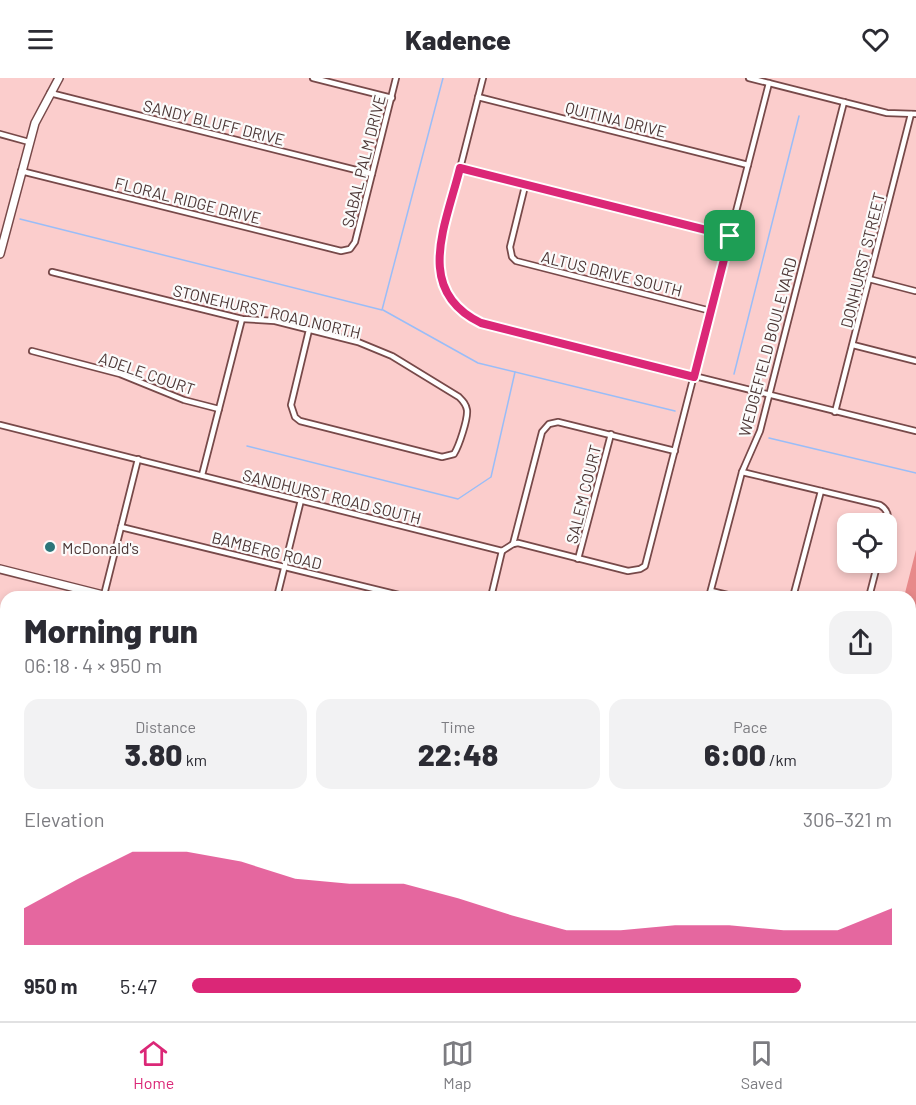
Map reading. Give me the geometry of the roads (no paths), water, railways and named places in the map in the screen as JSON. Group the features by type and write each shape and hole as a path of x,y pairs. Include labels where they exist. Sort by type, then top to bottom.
{"street":[{"path":"0,254 35,123 59,78"},
{"path":"313,78 392,98"},
{"name":"SABAL PALM DRIVE","path":"350,249 356,242 396,78"},
{"path":"483,78 438,255 441,282 454,304 466,315 481,323 916,431"},
{"path":"749,78 887,113 913,114"},
{"path":"513,544 628,572 640,569 648,560 769,83"},
{"name":"SANDY BLUFF DRIVE","path":"50,93 372,174"},
{"name":"QUITINA DRIVE","path":"478,97 748,165"},
{"name":"WEDGEFIELD BOULEVARD","path":"711,591 742,472 760,431 844,102"},
{"name":"DONHURST STREET","path":"835,412 913,114"},
{"path":"0,134 29,142"},
{"path":"460,168 730,236"},
{"name":"FLORAL RIDGE DRIVE","path":"21,171 341,251 350,249"},
{"name":"ALTUS DRIVE SOUTH","path":"525,186 510,247 511,253 520,263 711,310"},
{"name":"STONEHURST ROAD NORTH","path":"52,272 242,319 275,321 358,342 392,356 465,403 467,414 458,448 450,456 442,457 300,421 292,412 291,405 309,330"},
{"path":"869,279 915,291"},
{"path":"202,476 242,319"},
{"path":"853,345 916,361"},
{"name":"ADELE COURT","path":"32,351 120,374 184,400 219,409"},
{"path":"492,591 502,551 513,544 542,432 549,424 558,422 675,451"},
{"name":"SANDHURST ROAD SOUTH","path":"0,425 502,551"},
{"name":"SALEM COURT","path":"578,559 610,434"},
{"path":"108,591 138,459"},
{"path":"742,472 879,505 887,513"},
{"path":"795,591 820,491"},
{"path":"278,591 301,500"},
{"name":"BAMBERG ROAD","path":"121,526 382,591"},
{"path":"0,569 87,591"},
{"path":"871,591 875,573"}],"waterway":[{"path":"20,219 382,310 443,78"},
{"path":"734,374 799,116"},
{"path":"383,310 478,363 675,411"},
{"path":"247,446 458,499 491,477 515,372"},
{"path":"769,438 916,473"}],"place":[{"name":"McDonald's","path":"50,547"}]}
